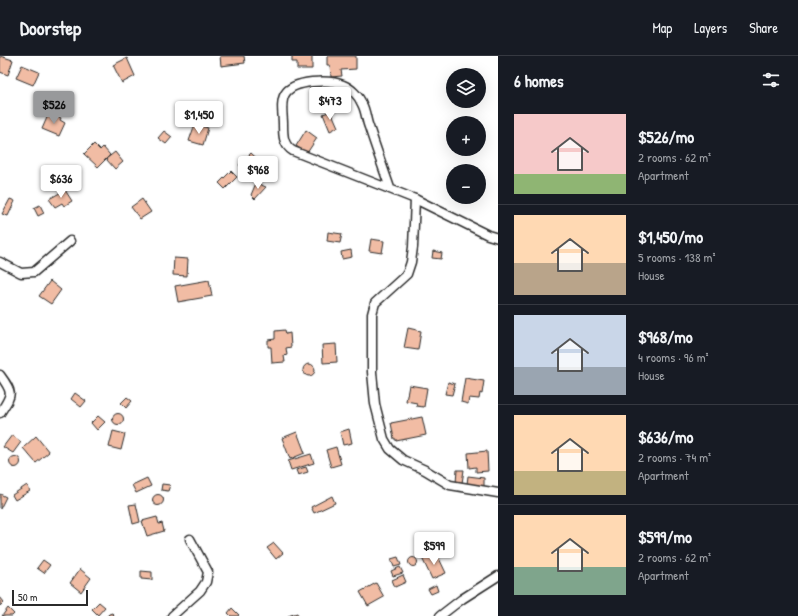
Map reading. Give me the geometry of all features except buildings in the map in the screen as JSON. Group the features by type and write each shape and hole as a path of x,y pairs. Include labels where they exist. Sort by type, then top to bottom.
{"street":[{"path":"390,188 362,104 353,91 342,84 325,82 304,83 293,86 285,94 283,102 283,133 285,143 288,148 390,188 488,235 498,238"},
{"path":"415,199 413,247 407,274 375,303 372,314 372,372 375,404 384,439 390,449 403,460 450,485 498,493"},
{"path":"0,262 21,272 34,272 70,241"},
{"path":"0,375 9,387 10,396 0,413"},
{"path":"172,616 200,591 206,582 208,572 190,539"},
{"path":"440,616 462,599 498,576"}]}
